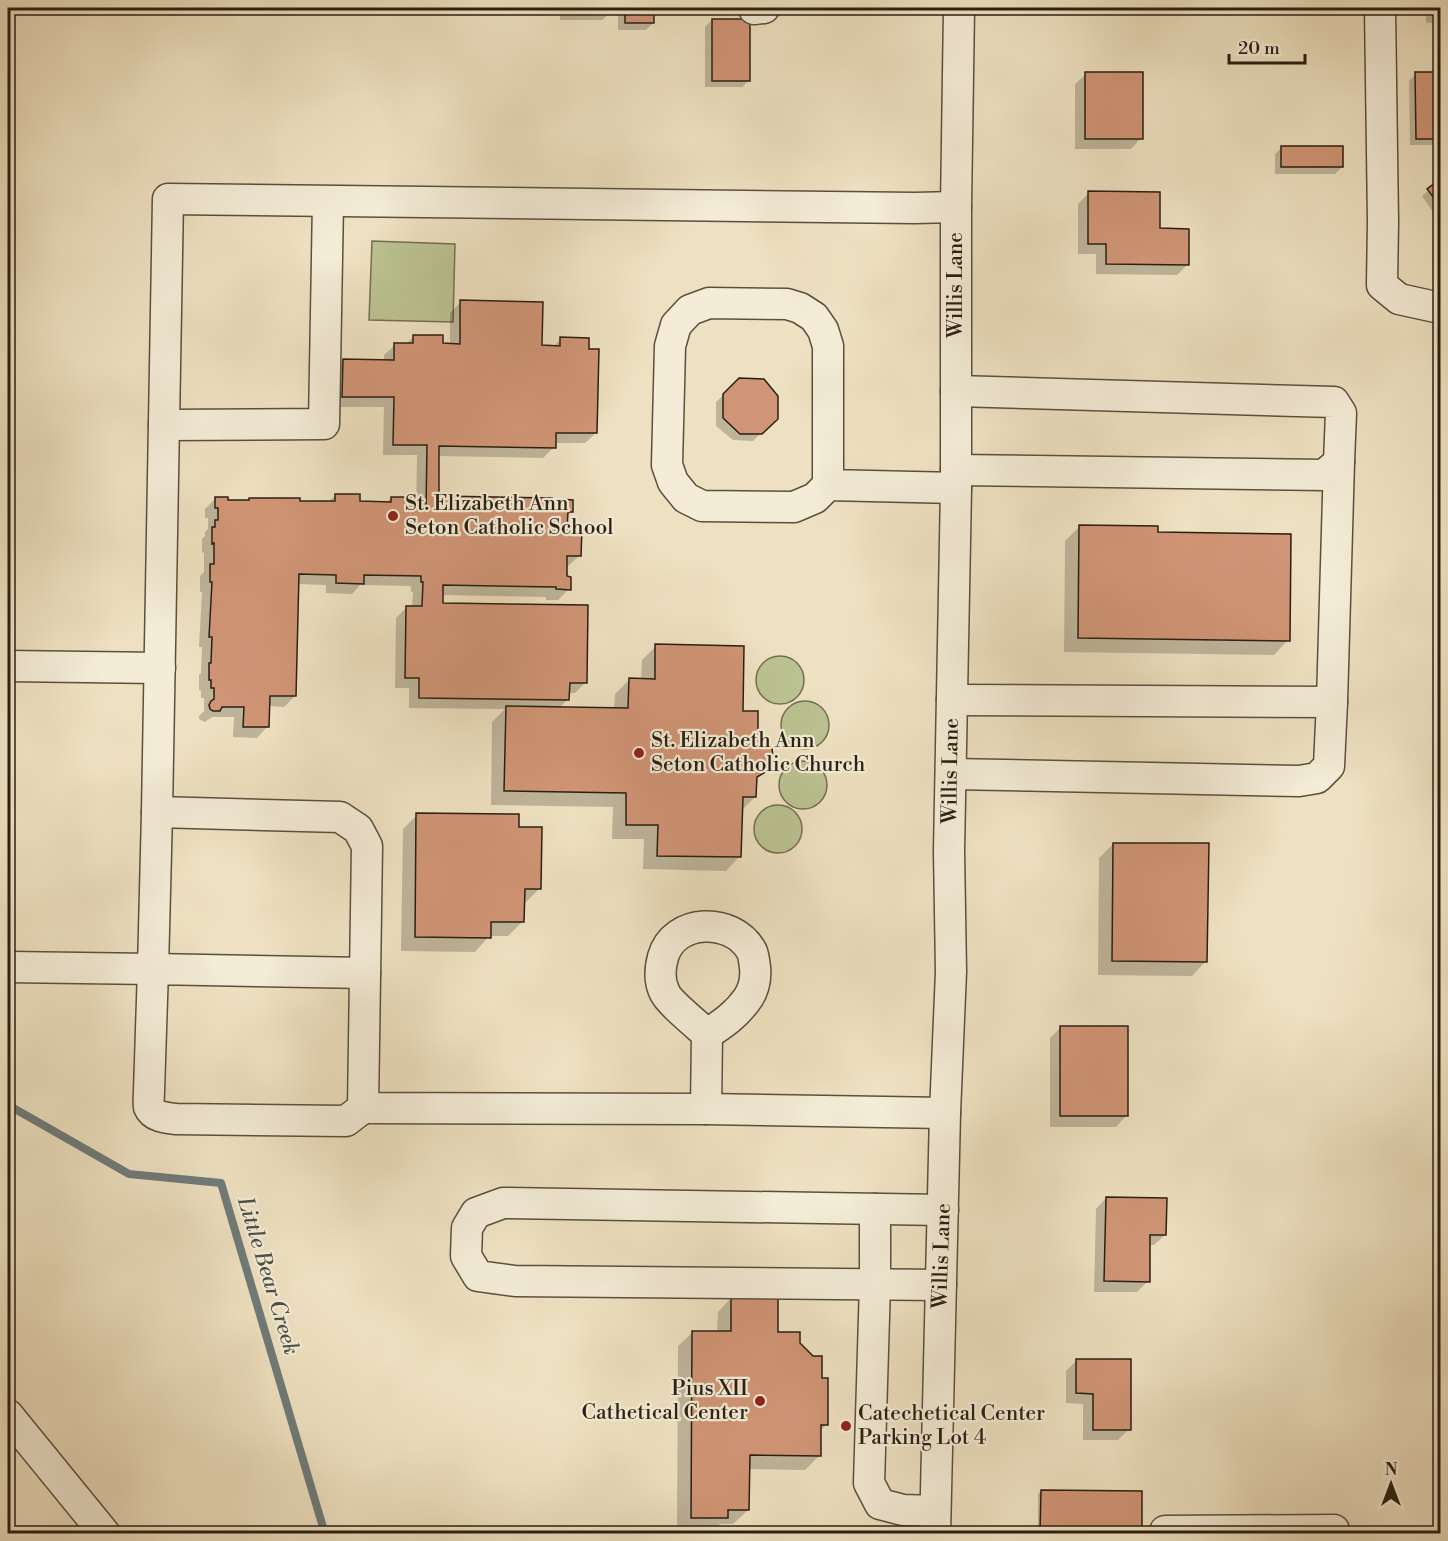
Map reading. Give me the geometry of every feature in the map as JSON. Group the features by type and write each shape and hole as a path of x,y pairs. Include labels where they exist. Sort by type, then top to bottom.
{"street":[{"name":"Willis Lane","path":"935,1522 945,1113 951,972 949,851 956,479 959,8"},
{"path":"1380,8 1382,285 1398,299 1440,308"},
{"path":"945,1113 706,1109 363,1108 346,1121 176,1119 154,1113 149,1107 157,812 168,199 956,207"},
{"path":"164,425 324,424 328,202"},
{"path":"828,485 828,346 823,330 814,317 800,308 787,304 709,303 690,310 676,325 670,346 667,465 673,482 686,498 702,506 794,507 815,498 828,485 956,479 1324,475 1339,462"},
{"path":"951,774 1299,781 1317,778 1329,766 1341,413 1334,402 956,391"},
{"path":"8,666 160,668"},
{"path":"952,700 1332,702"},
{"path":"157,812 340,817 358,829 367,846 363,1108"},
{"path":"8,967 365,973"},
{"path":"706,1109 707,1034"},
{"path":"941,1285 515,1281 478,1276 466,1256 467,1228 476,1213 503,1203 943,1210"},
{"path":"875,1209 869,1483 880,1504 935,1522"},
{"path":"8,1415 105,1533"},
{"path":"1164,1533 1165,1531 1334,1530 1334,1533"}],"green space":[{"path":"372,241 455,244 453,322 369,320"},
{"path":"775,656 785,656 797,663 804,675 804,685 797,697 785,704 775,704 760,693 756,685 756,675 767,660"},
{"path":"800,701 810,701 822,708 829,720 829,730 822,742 810,749 800,749 785,738 781,730 781,720 792,705"},
{"path":"798,761 808,761 820,768 827,780 827,790 820,802 808,809 798,809 783,798 779,790 779,780 790,765"},
{"path":"773,805 783,805 795,812 802,824 802,834 795,846 783,853 773,853 758,842 754,834 754,824 765,809"}],"building":[{"path":"566,8 610,8 610,14 566,14"},
{"path":"625,8 654,8 654,23 625,23"},
{"path":"712,19 750,19 750,81 712,81"},
{"path":"1085,72 1143,72 1143,139 1085,139"},
{"path":"1415,72 1440,72 1440,139 1416,139"},
{"path":"1281,146 1343,146 1343,167 1281,167"},
{"path":"1440,179 1440,206 1427,189"},
{"path":"1088,191 1160,192 1160,228 1189,229 1189,265 1106,264 1106,244 1088,244"},
{"name":"St. Elizabeth Ann Seton Catholic School","path":"460,300 543,302 542,345 560,346 560,337 589,338 589,349 599,349 597,433 556,433 556,448 439,446 439,496 552,498 552,502 560,502 560,499 573,500 573,512 568,512 567,529 582,529 581,556 567,556 567,576 571,577 571,590 556,589 556,587 443,585 443,603 588,605 587,683 570,683 569,700 419,698 419,678 405,678 406,606 422,606 421,576 364,575 364,584 336,583 336,575 299,574 296,696 270,696 269,727 243,727 244,707 222,707 220,711 213,711 209,705 214,699 214,688 211,688 211,680 209,680 212,637 209,637 212,582 210,582 210,564 214,564 212,527 215,527 215,520 218,520 215,497 228,497 228,500 300,498 300,501 335,501 335,494 360,494 360,501 391,502 391,497 413,497 413,509 426,509 427,445 393,445 394,397 342,397 343,359 394,360 394,343 413,343 413,335 443,335 443,343 460,344"},
{"path":"739,378 764,379 778,396 778,419 762,434 740,434 723,418 723,394"},
{"path":"1079,525 1158,526 1158,532 1291,534 1290,641 1078,638"},
{"name":"St. Elizabeth Ann Seton Catholic Church","path":"655,644 744,646 743,711 758,711 758,733 769,741 773,756 764,773 757,777 756,797 743,797 741,857 657,856 658,825 626,825 626,793 504,791 506,706 628,708 629,678 655,679"},
{"path":"416,813 519,814 519,827 542,827 541,889 525,889 524,922 491,922 491,938 415,937"},
{"path":"1113,843 1209,843 1207,962 1112,961"},
{"path":"1060,1026 1128,1026 1128,1116 1060,1116"},
{"path":"1106,1197 1167,1198 1166,1235 1150,1235 1150,1282 1104,1281"},
{"name":"Pius XII Cathetical Center","path":"731,1296 778,1296 778,1332 800,1332 800,1343 813,1356 822,1356 822,1378 828,1378 828,1425 821,1425 821,1456 750,1455 749,1510 728,1510 728,1518 691,1518 692,1331 731,1331"},
{"path":"1076,1359 1131,1359 1131,1430 1093,1430 1093,1394 1076,1393"},
{"path":"1041,1490 1142,1491 1142,1534 1040,1534"}],"waterway":[{"name":"Little Bear Creek","path":"8,1105 129,1174 221,1183 325,1534"}],"place":[{"name":"St. Elizabeth Ann Seton Catholic School","path":"393,516"},
{"name":"St. Elizabeth Ann Seton Catholic Church","path":"639,753"},
{"name":"Pius XII Cathetical Center","path":"760,1401"},
{"name":"Catechetical Center Parking Lot 4","path":"846,1426"}]}
